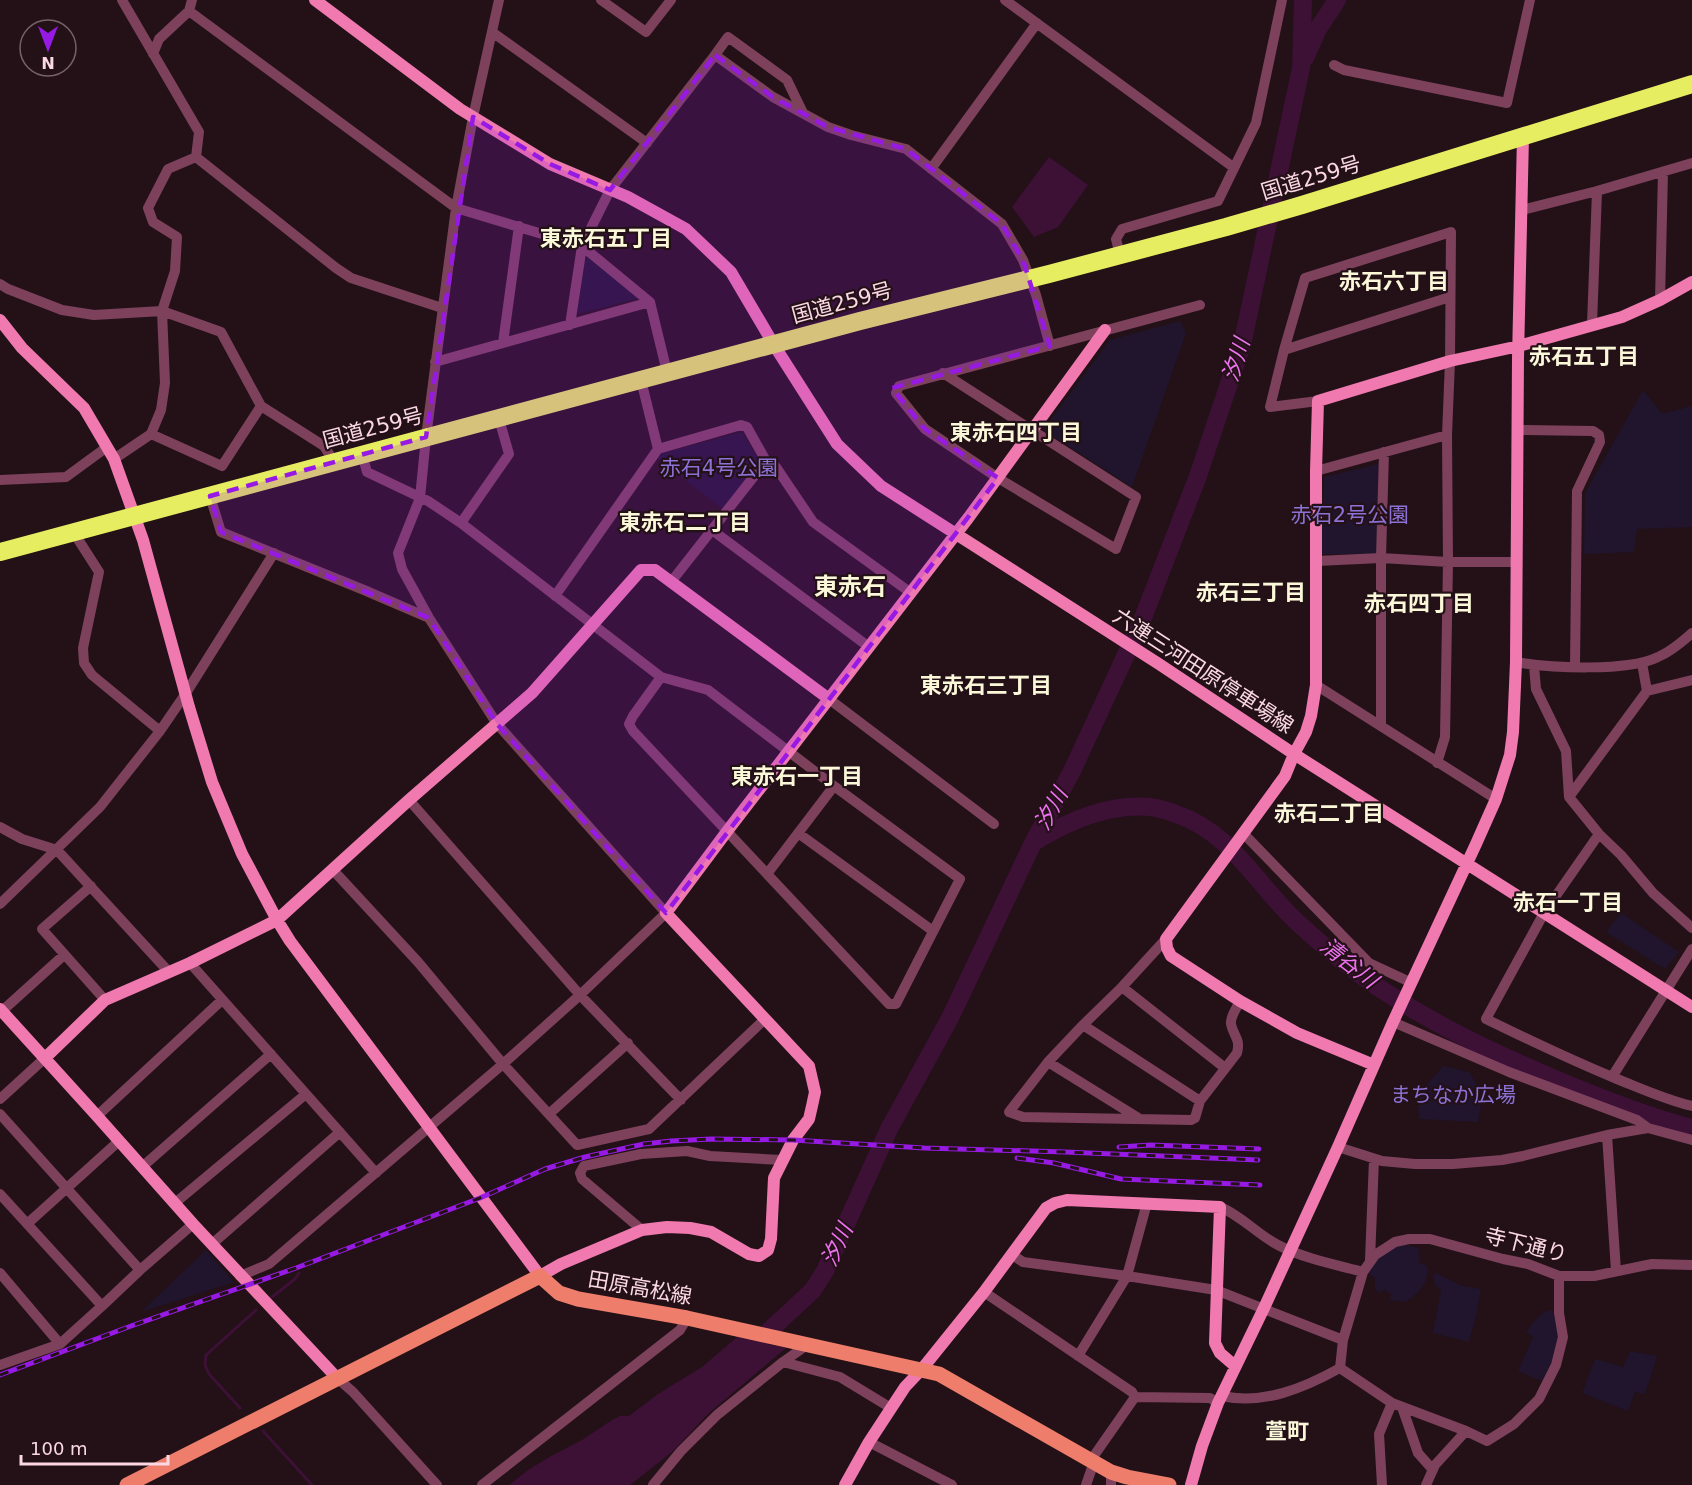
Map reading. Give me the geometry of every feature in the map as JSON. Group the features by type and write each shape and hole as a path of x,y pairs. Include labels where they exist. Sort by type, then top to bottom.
{"highway":[{"name":"国道259号","path":"0,552 667,372 1235,224 1692,84"}],"main road":[{"name":"田原高松線","path":"540,1276 559,1293 578,1299 687,1317 939,1374 1093,1461 1111,1478 1127,1477 1169,1485"},
{"path":"127,1485 540,1276"}],"street":[{"path":"122,0 199,132 196,157"},
{"name":"六連三河田原停車場線","path":"315,0 472,117 550,164 628,197 686,229 731,272 837,444 881,486 1150,658 1294,754 1692,1007"},
{"path":"0,320 22,348 84,408 114,459 135,516 212,782 242,854 277,921 540,1276 561,1264 642,1230 667,1227 711,1232 749,1254 759,1256 768,1250 771,1239 774,1179 793,1140 808,1119 814,1092 809,1066 666,913 497,723 429,618 402,569 398,553 420,498 435,362 456,208 472,117 499,0"},
{"path":"601,0 646,32 671,0"},
{"path":"1005,0 1233,167"},
{"path":"1120,255 1116,238 1122,229 1218,201 1256,123 1282,0"},
{"path":"1334,65 1344,70 1507,103 1530,0"},
{"path":"153,54 159,39 191,5 456,208 582,246 650,302 667,372"},
{"path":"931,169 1037,23"},
{"path":"492,32 647,142"},
{"path":"570,324 582,246 610,190 728,37 787,80 803,113"},
{"path":"715,55 773,97 828,127 906,149 1002,224 1023,260 1050,345"},
{"path":"1191,1485 1202,1446 1220,1399 1264,1308 1496,799 1510,755 1516,662 1523,136"},
{"path":"196,157 351,278 442,308"},
{"path":"114,459 151,434 161,410 165,383 162,311 175,271 177,237 153,222 148,208 168,169 196,157"},
{"path":"1521,210 1597,191 1692,163"},
{"path":"1660,300 1663,172"},
{"path":"1592,324 1597,191"},
{"path":"503,343 519,226"},
{"path":"1437,763 1445,737 1448,562 1447,435 1450,361 1451,232 1305,278 1270,407 1318,401 1450,361 1519,346 1622,317 1692,282"},
{"path":"0,284 62,310 94,315 162,311 221,332 261,406 324,446 334,462"},
{"path":"1284,350 1450,297"},
{"path":"435,362 650,302"},
{"path":"943,373 1136,497 1116,549 998,478 925,429 897,393 899,386 943,373 1200,305"},
{"path":"240,1276 269,1264 430,1128 580,995 666,913 998,478 1105,330"},
{"path":"641,380 658,448"},
{"path":"1240,1001 1232,1017 1231,1025 1239,1046 1200,1101 1195,1118 1191,1120 1023,1117 1009,1112 1048,1062 1166,939 1285,776 1306,732 1316,685 1318,401"},
{"path":"151,434 222,466 261,406"},
{"path":"460,523 509,454 499,419"},
{"path":"555,596 658,448 741,425 747,427 766,461 776,467 813,522 911,593"},
{"path":"1518,430 1593,431 1599,435 1600,442 1577,491 1575,667"},
{"path":"1316,471 1447,435"},
{"path":"0,480 66,477 107,447"},
{"path":"1381,726 1381,558 1384,452"},
{"path":"362,454 368,472 428,501 460,523 661,677 708,690 960,879 896,1004 889,1004 633,731 629,724 633,716 661,677"},
{"path":"671,582 766,461"},
{"path":"210,496 221,532 429,618"},
{"path":"712,530 869,647"},
{"path":"74,533 99,572 83,648 84,663 92,675 160,730"},
{"path":"0,904 100,807 186,693 274,553"},
{"path":"1317,561 1381,558 1448,562 1516,562"},
{"path":"0,1100 105,1000 190,963 277,921 409,800 532,693 641,570 655,570 994,824"},
{"path":"1516,662 1534,666 1575,667 1642,663 1659,657 1692,633"},
{"path":"1642,663 1647,691"},
{"path":"1534,666 1536,689 1566,751 1569,797 1653,893 1692,928"},
{"path":"1569,797 1647,691 1692,680"},
{"path":"1316,685 1496,799"},
{"path":"767,874 834,786"},
{"path":"409,800 580,995 681,1100"},
{"path":"0,827 22,839 57,850 168,971"},
{"path":"1243,832 1369,963 1411,985"},
{"path":"798,833 933,931"},
{"path":"1599,834 1544,913 1486,1019 1551,1051 1612,1077 1669,1101 1692,1106"},
{"path":"333,870 418,962 503,1064 577,1145 649,1129 765,1019"},
{"path":"92,886 42,929 105,1000"},
{"path":"1166,939 1171,956 1240,1001 1297,1033 1374,1065"},
{"path":"1612,1077 1692,949"},
{"path":"64,955 1,1010 240,1276 353,1392 437,1485"},
{"path":"190,963 376,1173"},
{"path":"1122,987 1225,1068"},
{"path":"97,1116 222,1000"},
{"path":"1394,1019 1509,1072 1637,1120 1648,1128 1692,1140"},
{"path":"1083,1025 1200,1101"},
{"path":"549,1114 628,1043"},
{"path":"142,1167 271,1054"},
{"path":"1048,1062 1141,1119"},
{"path":"175,1203 306,1094"},
{"path":"0,1114 140,1270"},
{"path":"1338,1147 1374,1160 1415,1164 1452,1164 1502,1160 1541,1153 1606,1135 1648,1128"},
{"path":"212,1244 340,1132"},
{"path":"1606,1135 1616,1271"},
{"path":"27,1224 119,1141"},
{"path":"642,1230 582,1179 580,1173 584,1166 641,1154 687,1151 710,1156 782,1160"},
{"path":"1370,1260 1374,1160"},
{"path":"0,1194 102,1306"},
{"path":"845,1485 869,1442 905,1387 984,1292 1046,1208 1067,1200 1221,1207 1290,1251 1363,1272 1343,1340 1340,1368"},
{"path":"1078,1356 1127,1276 1147,1203"},
{"path":"1221,1207 1215,1343 1220,1353 1235,1366"},
{"path":"0,1364 60,1344 193,1224"},
{"name":"寺下通り","path":"1363,1272 1374,1255 1395,1242 1408,1239 1430,1239 1528,1264 1559,1276 1594,1276 1652,1264 1692,1265"},
{"path":"1011,1254 1023,1262 1216,1290 1343,1340"},
{"path":"0,1274 60,1344"},
{"path":"1340,1368 1397,1405 1487,1441 1514,1424 1539,1399 1556,1365 1563,1337 1559,1313 1559,1276"},
{"path":"984,1292 1132,1392 1135,1397"},
{"path":"482,1485 680,1330 687,1317"},
{"path":"643,1485 717,1415 803,1344"},
{"path":"783,1362 840,1377 891,1408"},
{"path":"1135,1397 1252,1399 1270,1396 1313,1382 1340,1368"},
{"path":"1086,1485 1093,1461 1135,1397"},
{"path":"1397,1405 1418,1453 1433,1470"},
{"path":"1382,1485 1379,1434 1397,1405"},
{"path":"1426,1485 1435,1465 1466,1431"},
{"path":"869,1442 952,1485"},
{"path":"653,1485 681,1450"}],"highlighted area":[{"path":"715,55 773,97 828,127 906,149 1002,224 1023,260 1050,346 892,388 925,429 998,478 666,913 497,724 429,618 221,532 210,496 426,437 473,117 550,164 610,190"}],"green space":[{"path":"584,252 639,298 577,314"},
{"path":"1180,321 1186,333 1132,487 1043,430 1110,340"},
{"path":"1643,390 1662,414 1692,406 1692,527 1637,529 1634,552 1584,554 1585,493"},
{"name":"赤石4号公園","path":"742,432 760,462 723,509 657,458 663,453"},
{"name":"赤石2号公園","path":"1379,464 1377,554 1321,554 1324,477"},
{"path":"1621,913 1679,952 1665,969 1606,932"},
{"name":"まちなか広場","path":"1443,1066 1469,1072 1483,1094 1478,1122 1419,1119 1418,1095"},
{"path":"1401,1244 1419,1248 1419,1263 1426,1265 1428,1269 1426,1280 1421,1288 1405,1302 1390,1300 1391,1294 1384,1290 1379,1293 1375,1289 1375,1279 1369,1273 1375,1259"},
{"path":"206,1250 234,1282 141,1312"},
{"path":"1436,1273 1462,1286 1481,1289 1469,1342 1433,1333 1441,1290 1435,1285 1433,1274"},
{"path":"1552,1310 1560,1335 1552,1362 1542,1381 1518,1371 1533,1337 1526,1332 1540,1315"},
{"path":"1630,1352 1657,1356 1645,1394 1635,1392 1628,1411 1582,1393 1595,1359 1623,1367"}],"shaded area":[{"path":"1049,157 1088,185 1058,227 1034,237 1012,207"},
{"path":"737,1337 786,1348 709,1413 672,1452 630,1485 509,1485 528,1470 582,1440 612,1420 620,1416 629,1416 658,1394 702,1367"}],"waterway":[{"name":"汐川","path":"754,1345 813,1290 825,1271 889,1129 950,1018 1033,843 1072,771 1143,618 1198,476 1242,345 1301,68 1303,0"},
{"path":"1305,58 1318,29 1337,0"},
{"name":"清谷川","path":"1034,842 1089,815 1134,806 1153,807 1194,822 1210,831 1237,855 1306,931 1365,978 1417,1012 1471,1041 1572,1086 1657,1118 1692,1128"},
{"path":"272,1297 295,1279 299,1273"},
{"path":"240,1408 209,1374 205,1365 206,1355 256,1310"},
{"path":"263,1431 312,1485"}],"railway":[{"path":"0,1375 296,1268 480,1198 545,1169 585,1157 644,1144 711,1139 793,1140 924,1148 1258,1160"},
{"path":"1119,1147 1151,1145 1259,1149"},
{"path":"1017,1158 1054,1163 1121,1179 1260,1185"}],"district":[{"name":"東赤石五丁目","path":"606,238"},
{"name":"赤石六丁目","path":"1394,281"},
{"name":"赤石五丁目","path":"1584,356"},
{"name":"東赤石四丁目","path":"1016,432"},
{"name":"東赤石二丁目","path":"685,522"},
{"name":"東赤石","path":"850,587"},
{"name":"赤石三丁目","path":"1251,592"},
{"name":"赤石四丁目","path":"1419,603"},
{"name":"東赤石三丁目","path":"986,685"},
{"name":"東赤石一丁目","path":"797,776"},
{"name":"赤石二丁目","path":"1329,813"},
{"name":"赤石一丁目","path":"1568,902"},
{"name":"萱町","path":"1287,1431"}]}
